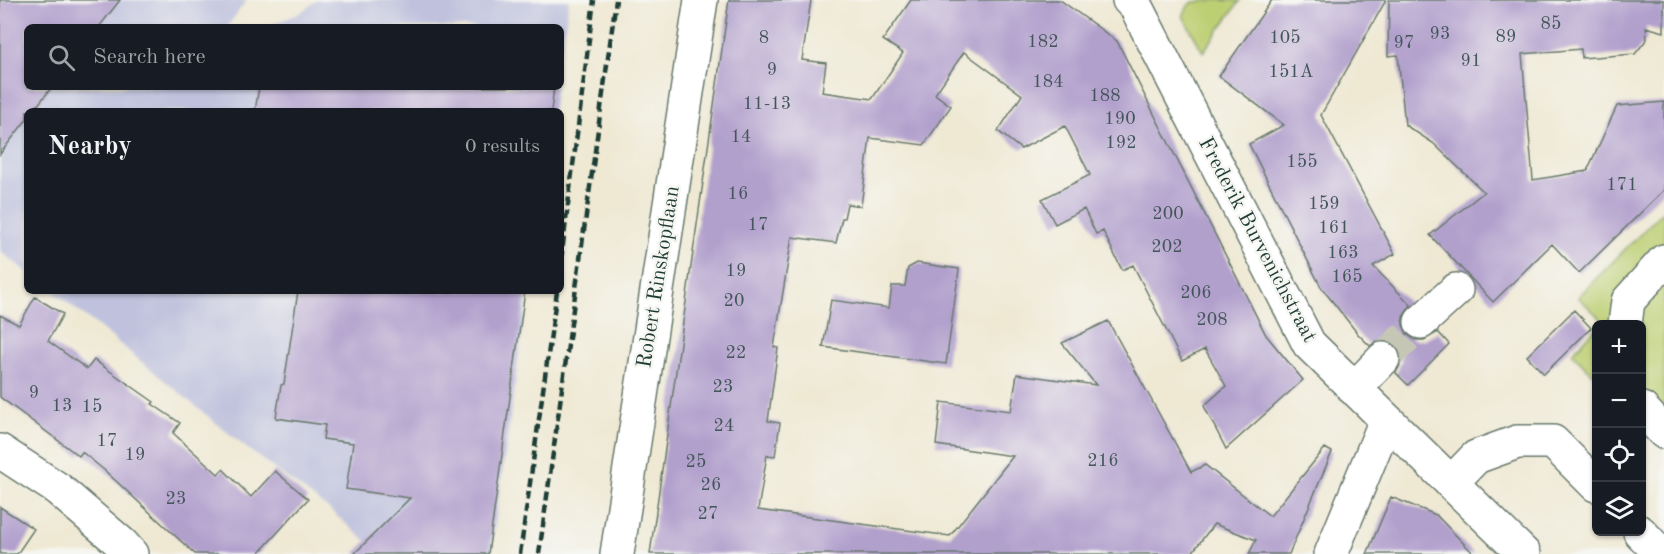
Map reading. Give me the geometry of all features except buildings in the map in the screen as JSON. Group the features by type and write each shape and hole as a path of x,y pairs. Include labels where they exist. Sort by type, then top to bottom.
{"street":[{"name":"Robert Rinskopflaan","path":"617,554 701,0"},
{"name":"Frederik Burvenichstraat","path":"1136,2 1309,344 1524,554"},
{"path":"1626,320 1628,301 1664,261"},
{"path":"1421,322 1456,290"},
{"path":"1354,388 1383,359"},
{"path":"1646,414 1664,432"},
{"path":"1331,554 1386,420"},
{"path":"1451,483 1476,457 1517,442 1553,442 1592,482"},
{"path":"0,451 58,489 131,554"},
{"path":"1645,536 1661,554"}],"shaded area":[{"path":"0,0 247,0 229,24 24,24 24,90 556,90 553,108 24,108 24,270 0,251"},
{"path":"317,0 569,0 564,34 564,24 273,24 300,13"},
{"path":"56,294 528,294 491,554 381,554 330,510 244,446"}],"green space":[{"path":"1240,1 1203,52 1183,16 1193,2"},
{"path":"1664,210 1664,446 1646,427 1646,320 1602,320 1578,297"},
{"path":"1592,332 1592,373 1572,353"}],"tunnel":[{"path":"1383,359 1421,322"}],"railway":[{"path":"564,236 594,0"},
{"path":"539,554 616,0"},
{"path":"520,554 557,294"}]}
